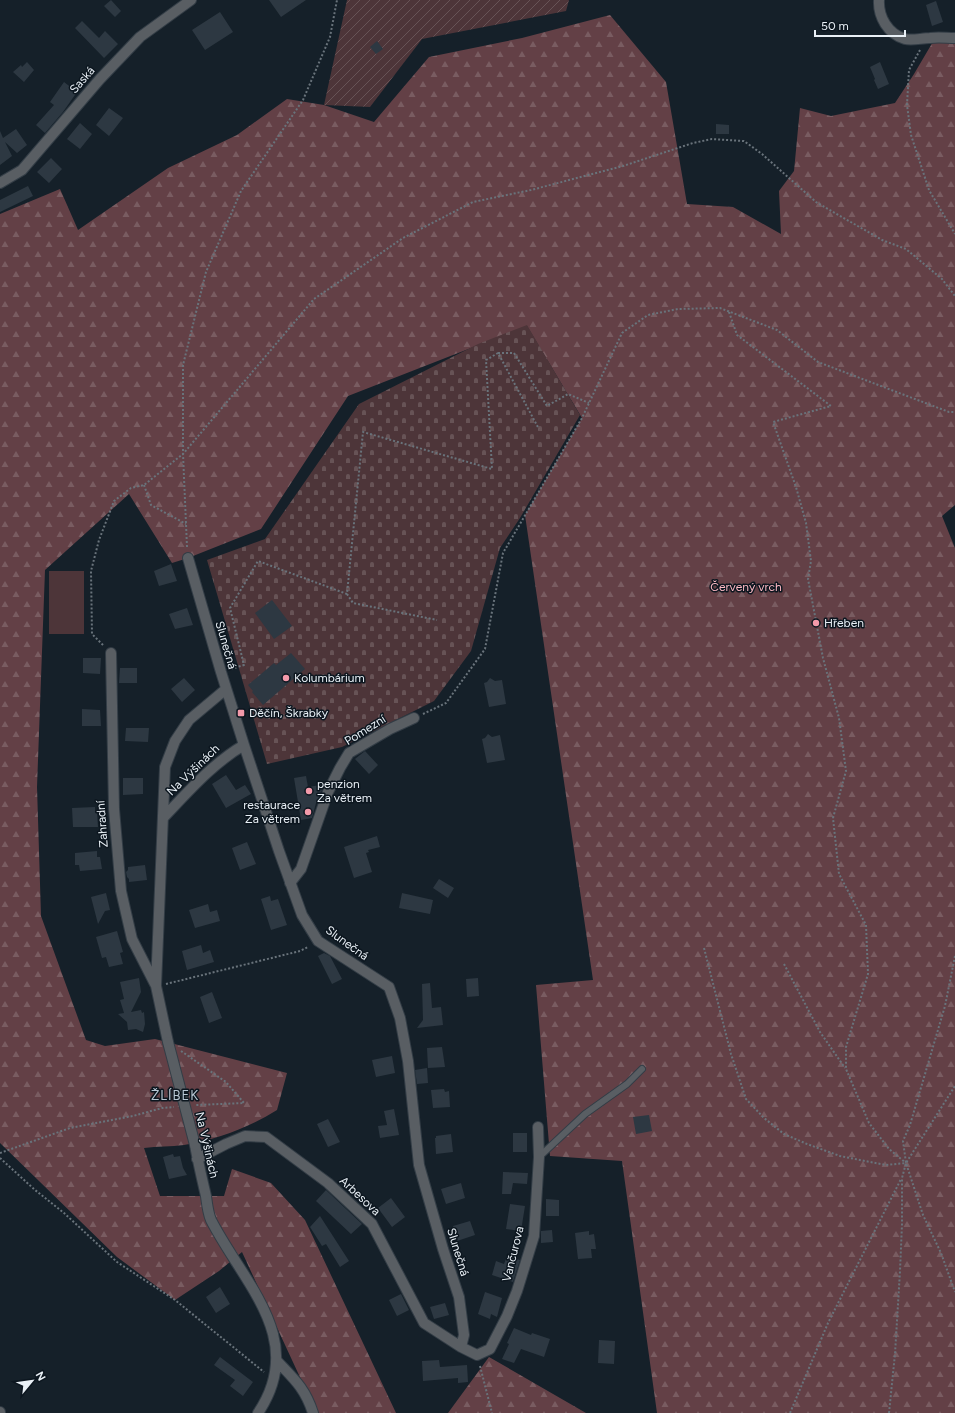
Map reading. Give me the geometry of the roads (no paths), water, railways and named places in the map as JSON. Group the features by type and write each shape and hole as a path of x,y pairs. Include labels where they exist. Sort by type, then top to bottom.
{"street":[{"name":"Saská","path":"0,183 22,170 100,79 140,37 191,0"},
{"path":"879,0 882,20 895,34 906,39 955,38"},
{"name":"Slunečná","path":"188,558 226,690 290,884 302,915 318,941 389,987 400,1018 408,1061 419,1165 443,1249 459,1297 464,1335 460,1347"},
{"name":"Zahradní","path":"111,653 114,809 121,891 132,939 156,986"},
{"name":"Na Výšinách","path":"226,690 189,720 174,741 165,767 156,986 168,1042 195,1145 210,1219 263,1306 272,1328 277,1361 274,1380 258,1413"},
{"name":"Pomezní","path":"290,884 301,869 328,792 340,768 350,753 390,729 414,718"},
{"name":"Na Výšinách","path":"163,818 205,775 231,753 244,745"},
{"name":"Vančurova","path":"460,1347 478,1355 490,1349 507,1316 517,1291 534,1236 539,1157 538,1127"},
{"name":"Arbesova","path":"197,1159 245,1136 266,1137 328,1183 372,1224 424,1323 460,1347"},
{"path":"277,1361 300,1385 313,1413"}],"lane":[{"path":"539,1157 585,1114 627,1084 642,1069"}],"place":[{"name":"Hřeben","path":"816,623"},
{"name":"Kolumbárium","path":"286,678"},
{"name":"Děčín, Škrabky","path":"241,713"},
{"name":"penzion Za větrem","path":"309,791"},
{"name":"restaurace Za větrem","path":"308,812"}],"district":[{"name":"ŽLÍBEK","path":"175,1095"}],"park label":[{"name":"Červený vrch","path":"746,587"}]}
